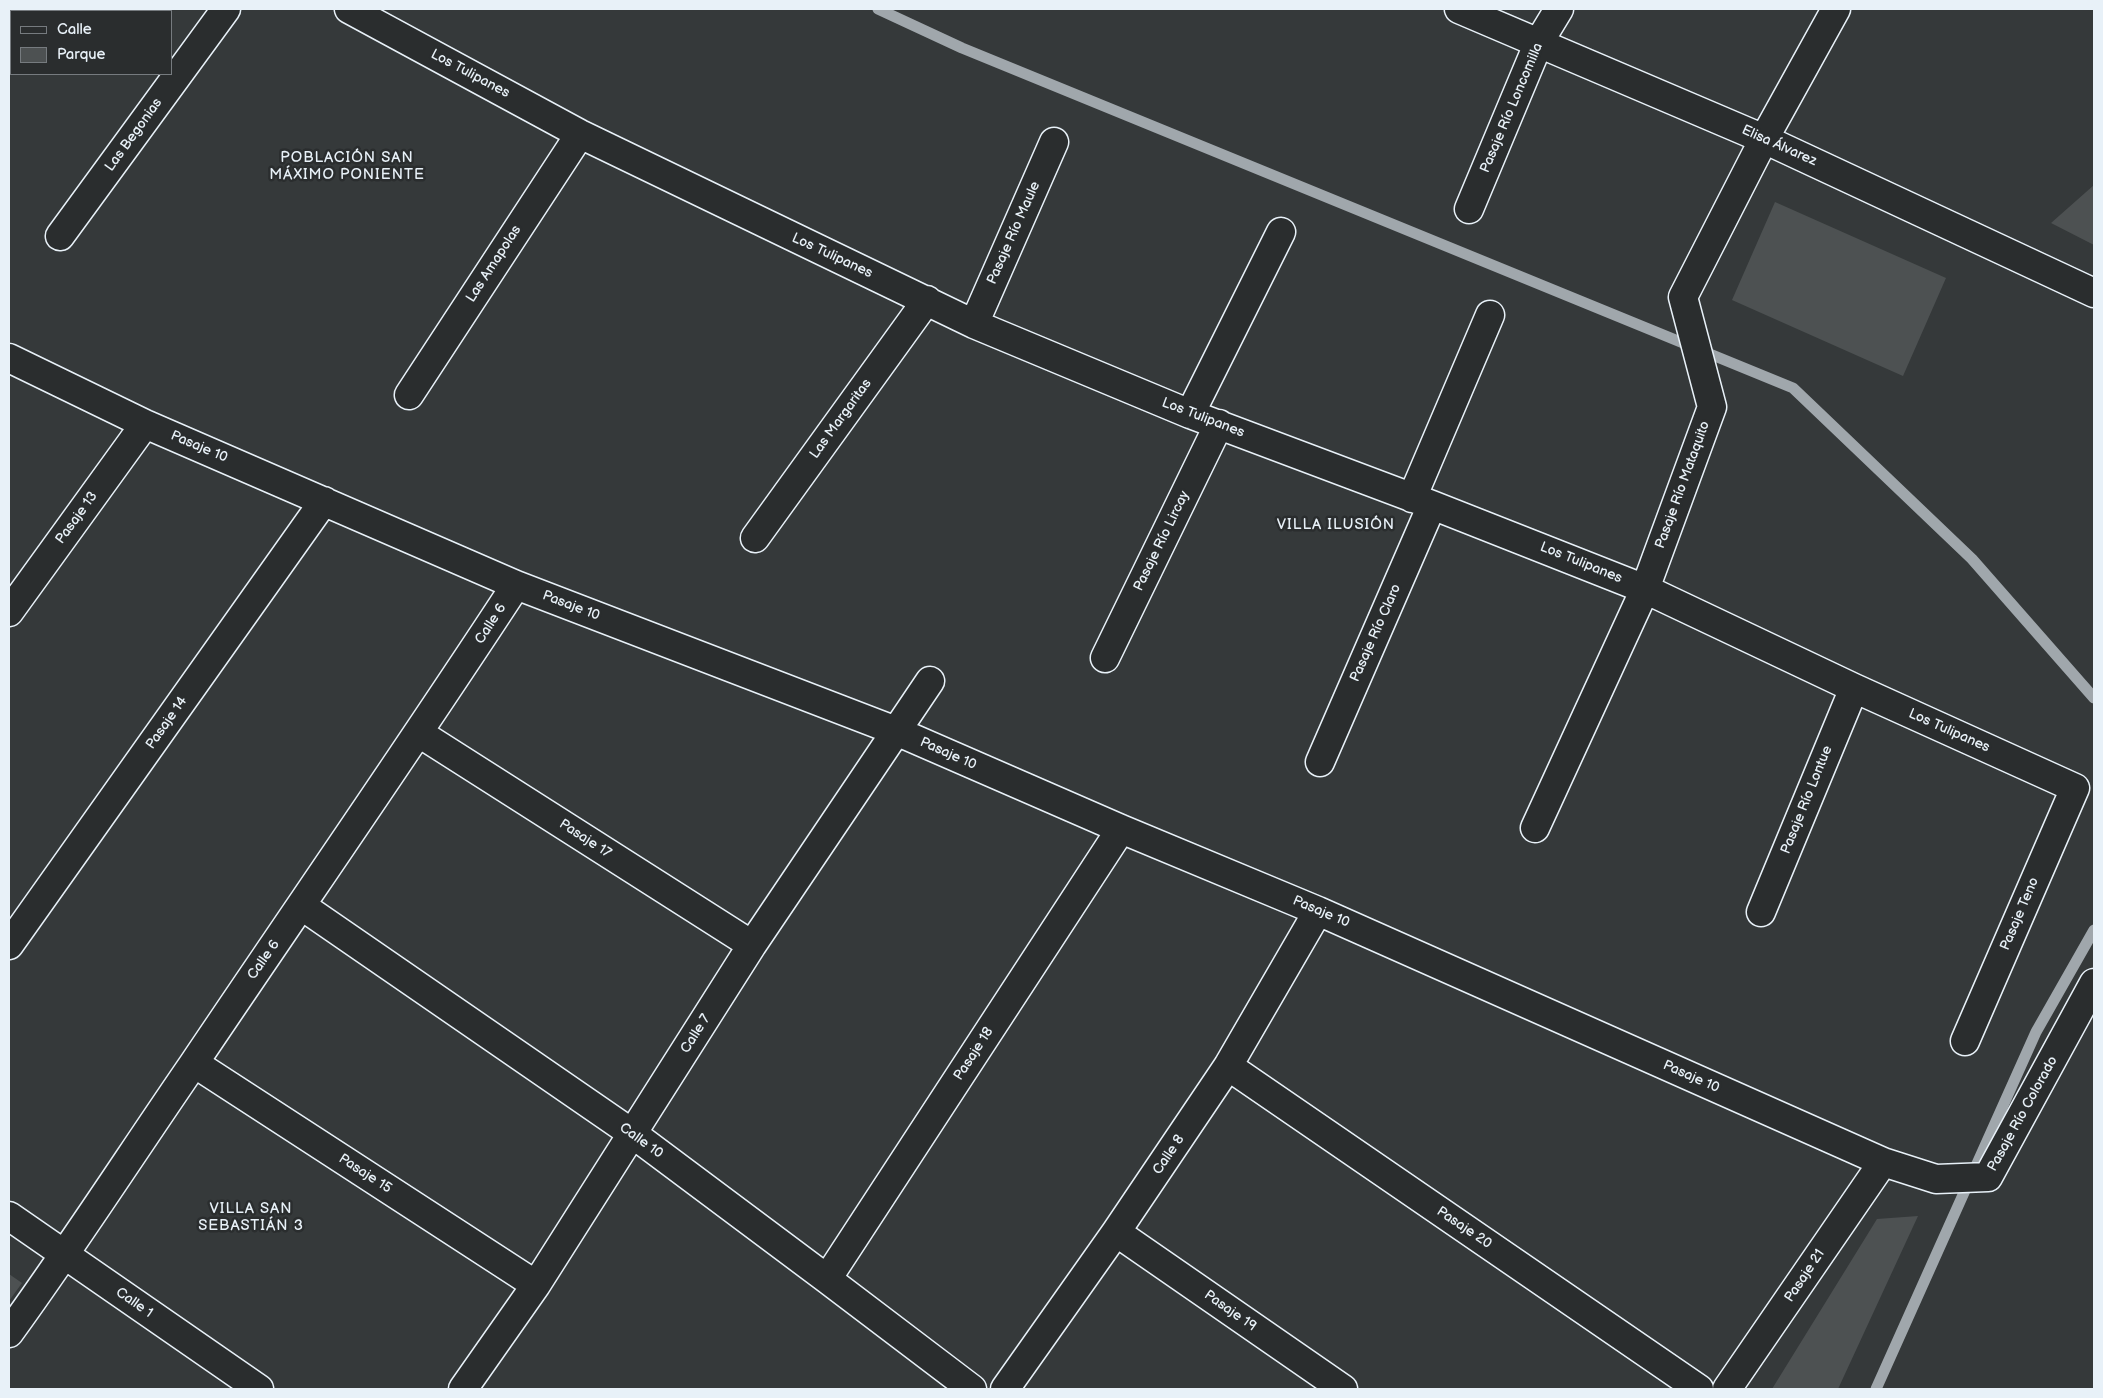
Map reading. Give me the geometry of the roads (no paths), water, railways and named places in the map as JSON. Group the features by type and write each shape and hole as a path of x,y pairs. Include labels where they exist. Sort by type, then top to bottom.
{"street":[{"name":"Las Begonias","path":"60,236 226,9"},
{"name":"Los Tulipanes","path":"349,9 580,134 713,200 927,300 974,324 1190,414 1422,501 1645,589 1854,688 2075,788"},
{"name":"Elisa Álvarez","path":"1459,9 1764,139 2094,293"},
{"name":"Pasaje Río Loncomilla","path":"1468,209 1539,42 1559,9"},
{"name":"Pasaje Río Mataquito","path":"1534,828 1645,589 1712,407 1683,297 1764,139 1836,9"},
{"name":"Las Amapolas","path":"409,395 580,134"},
{"name":"Pasaje Río Maule","path":"974,324 1054,142"},
{"path":"1190,414 1281,232"},
{"name":"Las Margaritas","path":"755,538 927,300"},
{"name":"Pasaje Río Claro","path":"1320,762 1422,501 1490,315"},
{"name":"Pasaje 10","path":"9,358 145,424 516,585 896,731 1120,829 1318,911 1883,1162"},
{"name":"Pasaje 13","path":"9,612 145,424"},
{"name":"Pasaje Río Lircay","path":"1105,658 1219,424"},
{"name":"Pasaje 14","path":"9,945 324,501"},
{"name":"Calle 6","path":"9,1333 65,1255 302,906 516,585"},
{"name":"Calle 7","path":"463,1389 536,1284 752,945 930,681"},
{"name":"Pasaje Río Lontue","path":"1761,912 1854,688"},
{"name":"Pasaje 17","path":"419,733 752,945"},
{"name":"Pasaje Teno","path":"1965,1041 2075,788"},
{"name":"Pasaje 18","path":"827,1278 1120,829"},
{"name":"Calle 10","path":"302,906 633,1134 827,1278 972,1389"},
{"name":"Calle 8","path":"1005,1389 1116,1232 1228,1066 1318,911"},
{"name":"Pasaje Río Colorado","path":"1883,1162 1936,1179 1988,1178 2094,983"},
{"name":"Pasaje 15","path":"194,1063 536,1284"},
{"name":"Pasaje 20","path":"1228,1066 1699,1389"},
{"name":"Pasaje 21","path":"1727,1389 1883,1162"},
{"name":"Calle 1","path":"9,1216 259,1389"},
{"name":"Pasaje 19","path":"1116,1232 1344,1389"}],"waterway":[{"path":"878,9 962,48 1793,388 1972,559 2094,698"},
{"path":"1876,1389 2036,1032 2094,930"}],"district":[{"name":"POBLACIÓN SAN MÁXIMO PONIENTE","path":"347,166"},
{"name":"VILLA ILUSIÓN","path":"1336,525"},
{"name":"VILLA SAN SEBASTIÁN 3","path":"251,1218"}]}
